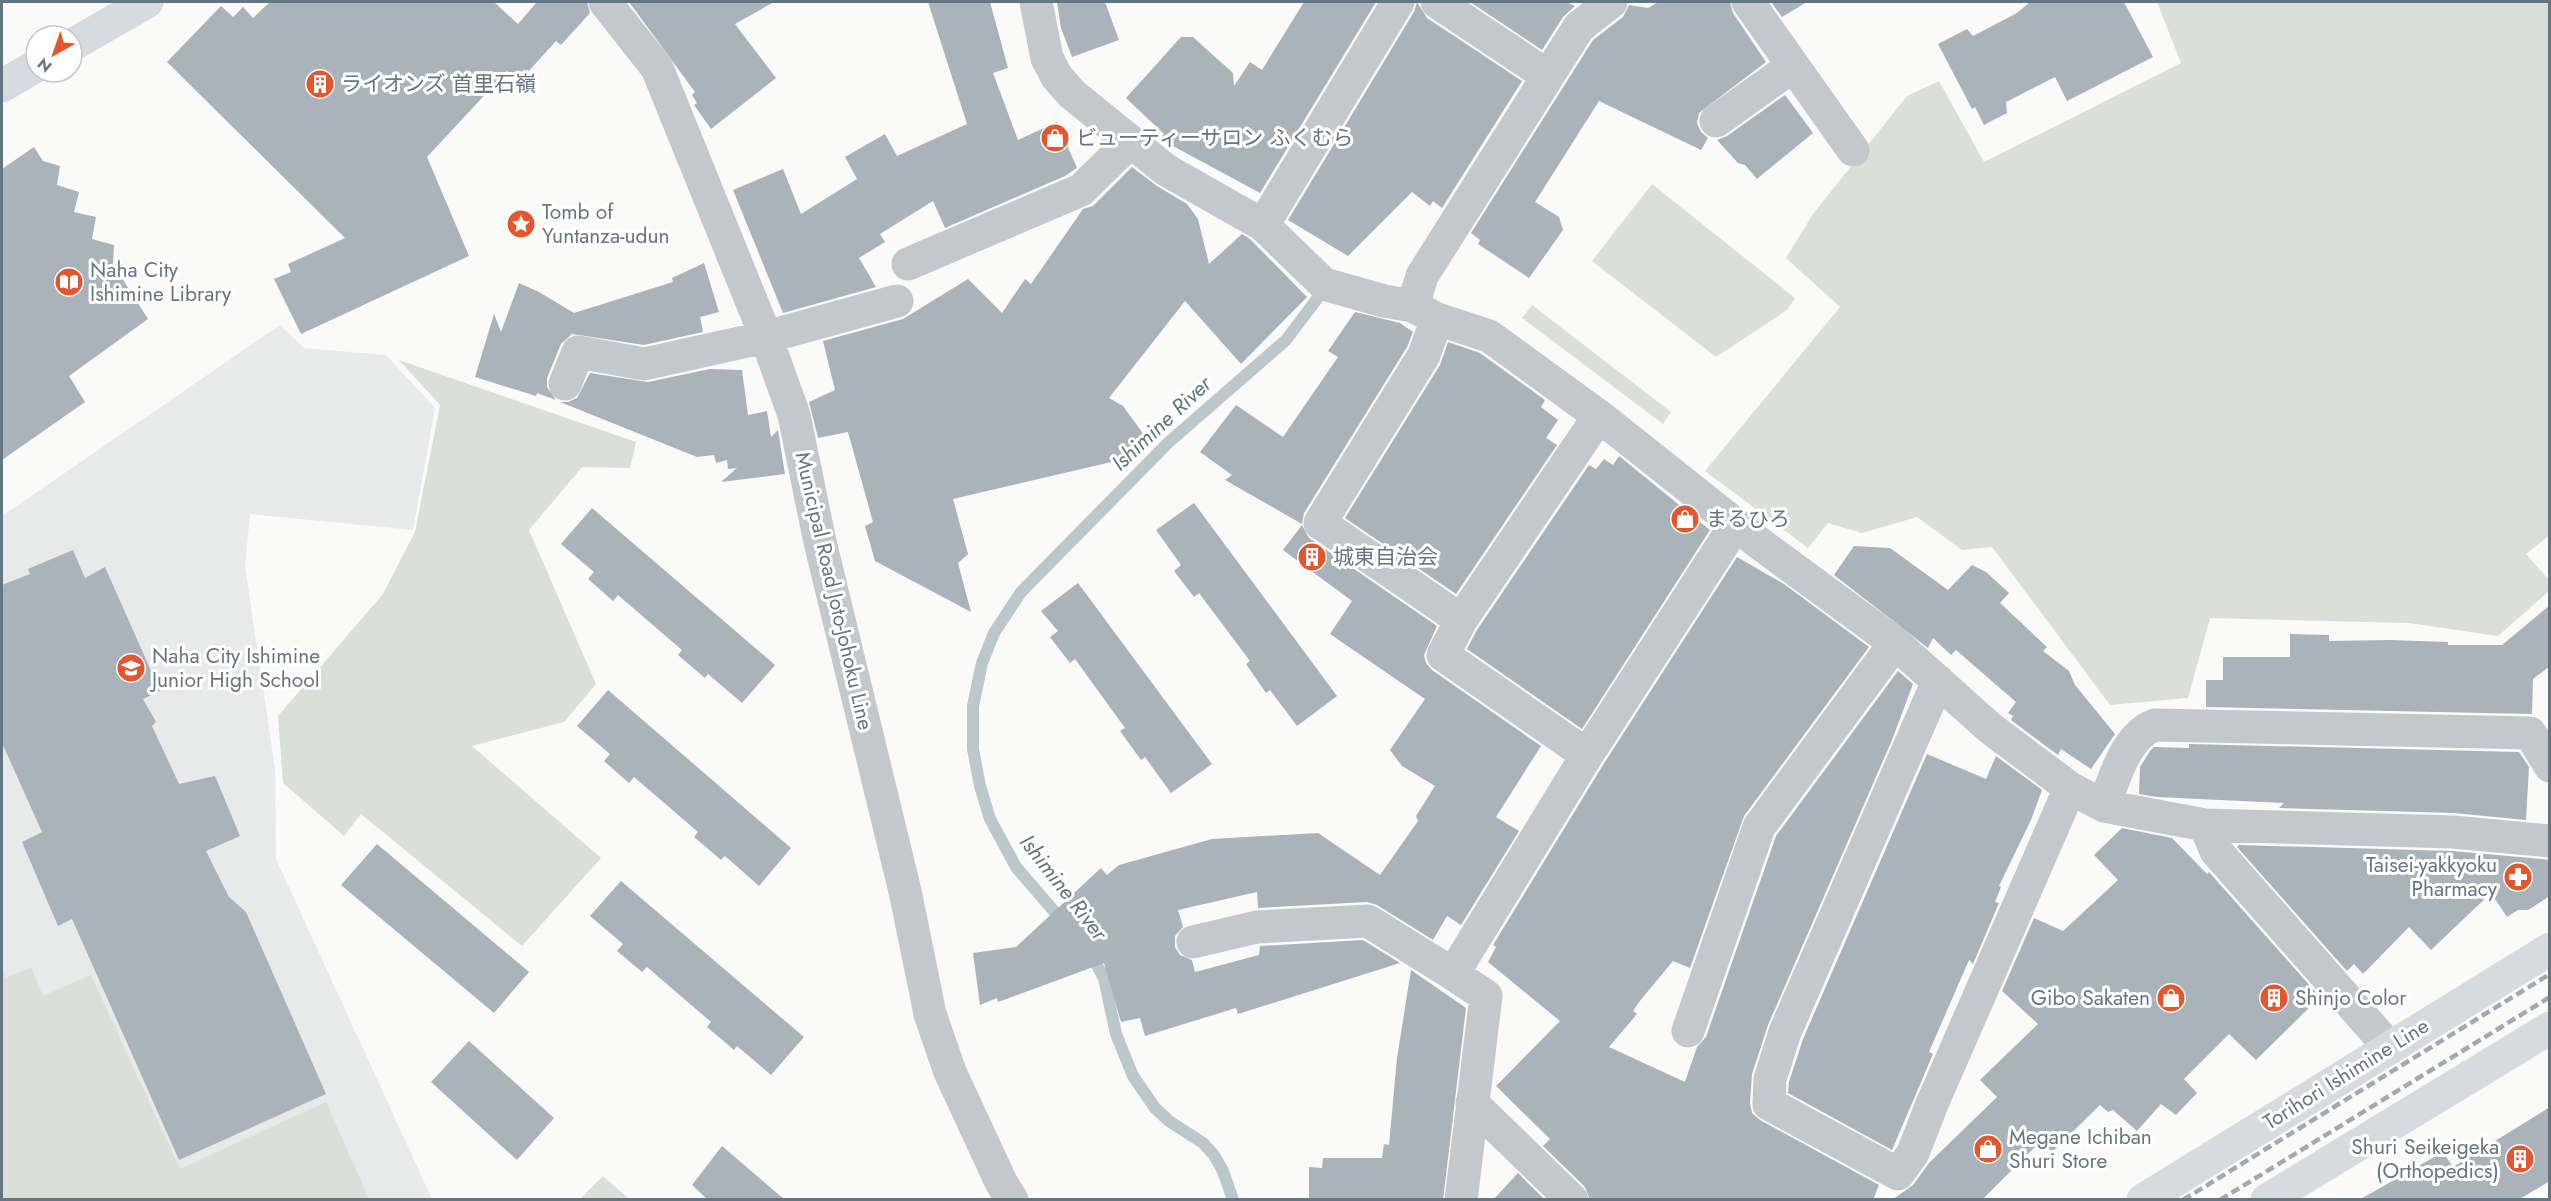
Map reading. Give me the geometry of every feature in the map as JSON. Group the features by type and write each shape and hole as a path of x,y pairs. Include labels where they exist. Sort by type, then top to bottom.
{"street":[{"path":"84,35 115,9 147,2"},
{"name":"Municipal Road Joto-Johoku Line","path":"605,2 657,68 766,337 794,415 820,542 905,891 930,1014 950,1072 1001,1182 1012,1200"},
{"path":"1036,2 1047,58 1057,77 1072,94 1166,170 1263,225 1324,284 1425,312 1489,336 1599,416 1736,524 1895,643 1990,728 2070,788 2104,806 2205,825 2453,832 2550,841"},
{"path":"1263,225 1398,2"},
{"path":"1437,2 1548,76"},
{"path":"1461,620 1320,523 1424,355 1425,312 1422,276 1580,27 1611,2"},
{"path":"1748,2 1853,150"},
{"path":"1716,121 1793,66"},
{"path":"2,86 24,73"},
{"path":"908,264 1081,190 1130,142"},
{"path":"565,384 578,352 644,364 766,337 897,301"},
{"path":"1587,755 1443,656 1461,620 1599,416"},
{"path":"1453,974 1587,755 1736,524"},
{"path":"1688,1031 1759,827 1895,643"},
{"path":"1938,681 1785,1032 1770,1079 1769,1104 1898,1174 1913,1153 1932,1104 2070,788"},
{"path":"2104,806 2115,775 2142,729 2155,725 2530,733 2550,766"},
{"path":"2205,825 2216,850 2390,1048"},
{"path":"1193,942 1257,927 1368,921 1486,996 1461,1200"},
{"name":"Torihori Ishimine Line","path":"2143,1200 2550,949"},
{"path":"2267,1200 2550,1028"},
{"path":"1472,1103 1572,1200"}],"shaded area":[{"path":"2157,2 2549,2 2550,535 2526,554 2549,580 2549,591 2498,636 2409,623 2210,618 2188,698 2110,705 1992,547 1962,550 1917,517 1862,533 1828,523 1808,548 1705,471 1840,307 1786,258 1813,214 1907,96 1939,81 1984,162 2181,63"},
{"path":"1652,184 1795,298 1787,310 1716,357 1592,261"},
{"path":"1532,305 1671,412 1663,424 1522,318"},
{"name":"Naha City Ishimine Junior High School","path":"280,325 304,348 386,355 435,408 413,530 250,514 245,566 275,769 276,859 432,1199 2,1200 2,516"},
{"path":"399,360 636,442 630,468 582,467 529,530 596,684 564,722 472,746 601,858 522,946 361,814 344,836 283,783 278,716 383,594 415,532 440,405"},
{"path":"31,967 43,996 91,975 180,1169 326,1102 369,1199 2,1199 2,968 6,978"},
{"path":"603,1176 629,1199 580,1199"}],"building":[{"path":"270,2 494,2 518,24 537,2 587,2 590,13 561,45 556,41 519,82 507,71 427,157 469,256 301,334 274,279 291,272 288,264 345,238 167,62 221,6 233,17 243,7 253,18"},
{"path":"629,2 774,2 735,24 776,78 711,129 694,105 697,103 692,95 695,92"},
{"path":"928,2 990,2 1008,68 993,73 1018,140 1057,122 1077,168 1065,176 945,228 933,201 880,234 885,242 859,258 876,287 783,313 733,190 783,169 801,214 857,179 845,157 885,134 897,156 967,124"},
{"path":"1057,2 1105,2 1119,40 1072,57 1061,28"},
{"path":"1304,2 1376,2 1260,193 1160,139 1164,134 1126,98 1181,37 1193,37 1233,73 1234,86 1250,62 1262,70"},
{"path":"1417,2 1427,18 1522,81 1442,208 1433,201 1430,206 1412,192 1348,256 1288,220 1414,12"},
{"path":"1470,2 1567,2 1575,6 1563,17 1542,50"},
{"path":"1658,2 1730,2 1733,13 1766,62 1699,113 1697,123 1701,132 1708,138 1701,150 1599,101 1535,202 1559,217 1563,230 1529,278 1478,244 1480,240 1471,233 1593,40 1623,17 1629,5 1648,8"},
{"path":"1771,2 1807,2 1782,17"},
{"path":"2030,2 2124,2 2153,57 2067,101 2055,77 2006,102 2007,113 1984,125 1975,107 1972,109 1938,44 1967,29 1973,36 2017,13"},
{"path":"1785,95 1813,133 1757,179 1745,165 1738,163 1717,140 1727,136"},
{"path":"34,147 43,161 60,166 57,185 79,192 74,212 96,217 92,239 114,245 113,264 148,319 69,376 85,402 2,460 2,169"},
{"path":"1132,167 1157,186 1187,204 1198,219 1209,264 1242,234 1250,239 1307,297 1241,364 1185,301 1109,398 1123,406 1150,443 1137,456 953,499 968,554 958,563 971,612 875,561 865,526 873,522 848,432 818,438 809,402 835,390 823,341 903,319 968,279 1002,313 1025,279 1031,284 1083,209 1093,206"},
{"path":"704,263 719,312 700,317 703,332 644,345 572,334 561,344 547,378 547,387 556,400 475,377 494,314 501,332 519,283 574,313 673,282 672,278"},
{"path":"1355,312 1400,323 1413,332 1407,347 1304,513 1302,524 1225,480 1232,475 1200,452 1236,405 1283,437 1338,357 1328,351"},
{"path":"1448,342 1480,353 1545,400 1541,407 1558,420 1546,438 1557,445 1456,594 1345,518 1440,365"},
{"path":"710,369 742,370 748,415 767,411 771,437 778,430 785,474 721,482 737,468 728,469 727,460 716,463 714,455 697,457 560,402 568,402 577,398 590,373 648,382"},
{"path":"1619,456 1710,530 1582,729 1467,649 1477,630 1589,465 1596,469 1604,459 1613,465"},
{"path":"1194,503 1337,696 1297,726 1270,690 1266,693 1246,664 1250,661 1199,593 1194,597 1174,571 1181,565 1156,530"},
{"path":"592,508 775,665 742,703 708,674 705,678 678,655 682,650 618,595 613,601 588,579 594,572 561,544"},
{"path":"1302,525 1309,538 1437,626 1424,655 1426,663 1432,670 1541,746 1496,817 1519,831 1461,925 1447,916 1433,940 1377,905 1367,902 1258,908 1257,892 1178,910 1183,927 1175,936 1175,947 1180,955 1192,960 1195,972 1259,955 1260,946 1363,940 1400,963 1238,1014 1236,1008 1145,1036 1140,1018 1121,1022 1104,963 998,1002 997,998 980,1005 973,953 1016,947 1101,868 1107,875 1119,865 1212,839 1318,833 1380,875 1418,821 1416,816 1435,786 1402,766 1390,750 1425,699 1330,634 1352,601 1283,550"},
{"path":"1854,546 1890,548 1948,590 1972,565 1986,572 2009,593 2000,603 2047,647 2043,651 2069,671 2075,685 2115,734 2091,769 2061,749 2058,755 2011,720 2013,716 2008,713 2016,702 1956,650 1951,655 1933,638 1928,648 1834,575"},
{"path":"73,550 85,578 105,567 160,691 143,699 156,722 152,726 179,784 215,776 240,836 206,851 229,897 246,912 326,1094 179,1160 72,919 58,926 22,842 42,832 2,743 2,585 30,574 28,569"},
{"path":"1737,557 1784,584 1869,647 1744,816 1690,968 1673,961 1639,1002 1633,1011 1637,1014 1609,1047 1685,1082 1697,1047 1706,1037 1776,836 1898,671 1913,684 1892,740 1768,1025 1752,1074 1750,1103 1752,1113 1760,1120 1879,1185 1873,1200 1590,1200 1585,1187 1543,1146 1550,1139 1496,1086 1560,1021 1488,962 1496,947 1493,945 1603,765"},
{"path":"1078,583 1212,764 1171,793 1145,757 1141,760 1120,731 1125,728 1075,659 1070,663 1050,637 1058,631 1041,611"},
{"path":"2550,605 2550,666 2533,679 2532,714 2206,707 2206,680 2223,680 2223,657 2290,657 2290,634 2329,635 2329,641 2390,640 2448,642 2448,645 2502,645"},
{"path":"608,690 791,848 759,886 725,856 721,860 694,837 698,832 634,777 629,783 604,761 610,754 577,726"},
{"path":"2189,744 2519,752 2529,767 2526,820 2454,813 2279,808 2284,803 2157,797 2139,794 2140,767 2154,747 2189,748"},
{"path":"1927,754 1986,779 1996,756 2042,790 2031,820 1999,886 2001,887 1995,902 1999,903 1973,964 1969,960 1929,1052 1933,1054 1892,1150 1788,1093 1789,1082 1803,1039"},
{"path":"2122,828 2172,838 2207,874 2209,872 2320,997 2256,1060 2229,1034 2184,1079 2197,1093 2176,1115 2161,1104 2137,1131 2113,1110 2108,1112 2100,1105 2052,1152 2041,1141 1982,1200 1892,1200 1913,1185 1929,1163 1997,1097 1980,1080 2038,1024 2002,991 2034,918 2063,931 2118,880 2094,855"},
{"path":"377,844 529,972 494,1013 341,885"},
{"path":"2239,845 2452,851 2550,860 2550,896 2528,910 2518,910 2507,917 2491,893 2431,950 2409,927 2363,974 2354,964 2347,971 2237,847"},
{"path":"621,881 804,1037 771,1075 737,1046 734,1050 707,1027 711,1022 647,967 642,972 617,951 623,944 590,916"},
{"path":"1411,970 1466,1008 1443,1200 1309,1200 1309,1167 1322,1168 1323,1158 1382,1158 1384,1144 1389,1145 1397,1058"},
{"path":"469,1041 554,1118 517,1160 431,1082"},
{"path":"2550,1107 2550,1181 2518,1200 2359,1200 2443,1152 2453,1167"},
{"path":"722,1146 785,1200 708,1200 692,1185"},
{"path":"1518,1173 1545,1200 1493,1200"}],"waterway":[{"name":"Ishimine River","path":"1065,924 1016,867 990,819 980,786 973,749 973,706 982,663 994,633 1021,592 1169,442 1286,340 1317,299"},
{"name":"Ishimine River","path":"1090,953 1104,978 1116,1034 1133,1076 1155,1108 1169,1121 1203,1143 1214,1155 1223,1171 1233,1200"}],"railway":[{"path":"2183,1200 2550,974"},
{"path":"2220,1200 2550,997"}],"place":[{"name":"ライオンズ 首里石嶺","path":"320,84"},
{"name":"ビューティーサロン ふくむら","path":"1055,138"},
{"name":"Tomb of Yuntanza-udun","path":"521,224"},
{"name":"Naha City Ishimine Library","path":"69,282"},
{"name":"まるひろ","path":"1685,519"},
{"name":"城東自治会","path":"1312,557"},
{"name":"Naha City Ishimine Junior High School","path":"131,668"},
{"name":"Taisei-yakkyoku Pharmacy","path":"2518,877"},
{"name":"Gibo Sakaten","path":"2171,998"},
{"name":"Shinjo Color","path":"2274,998"},
{"name":"Megane Ichiban Shuri Store","path":"1988,1149"},
{"name":"Shuri Seikeigeka (Orthopedics)","path":"2520,1159"}]}
